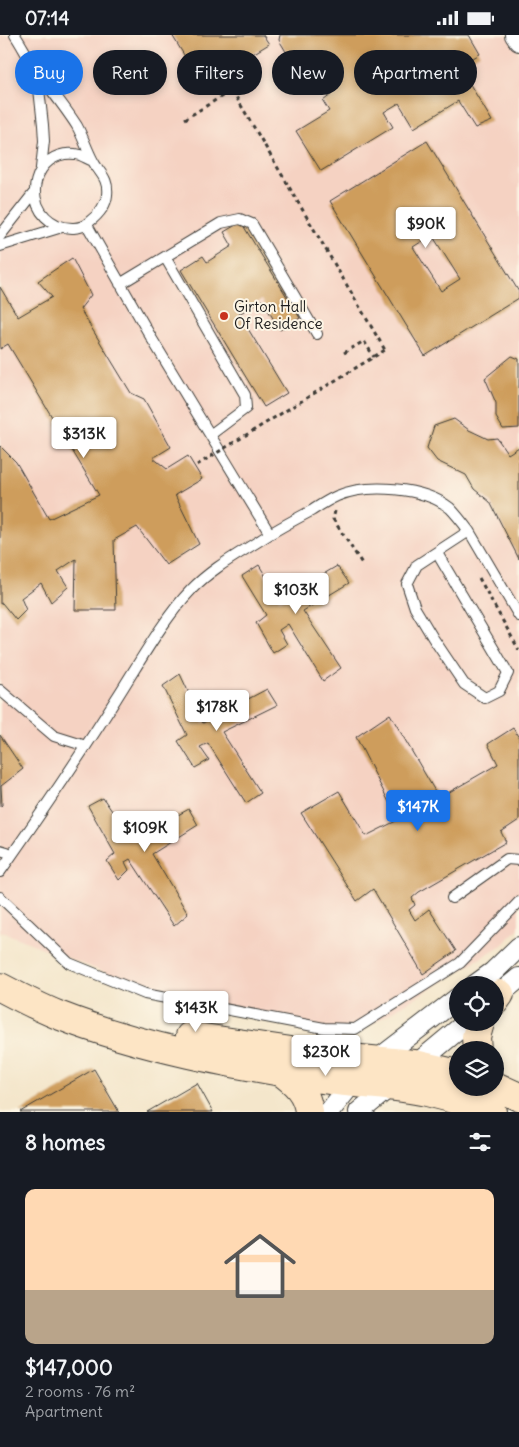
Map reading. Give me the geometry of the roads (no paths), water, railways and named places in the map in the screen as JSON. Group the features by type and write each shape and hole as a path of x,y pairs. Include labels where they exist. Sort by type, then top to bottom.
{"main road":[{"path":"0,969 66,1001 144,1026 203,1038 318,1055 414,1064 449,1072"},
{"path":"0,987 57,1015 105,1032 199,1056 352,1083 426,1092 470,1103 492,1112"},
{"path":"280,1071 296,1083 303,1092 308,1102 309,1112"},
{"path":"504,1090 519,1097"}],"street":[{"path":"515,35 519,41"},
{"path":"494,976 493,972 519,947"},
{"path":"329,1112 352,1083 376,1061 449,1006"},
{"path":"358,1112 456,1031"}],"lane":[{"path":"15,35 24,50"},
{"path":"0,236 33,194 41,168 44,141 39,95"},
{"path":"33,194 38,209 48,221 70,228 87,225 101,212 107,194 104,176 93,161 77,126 54,95"},
{"path":"41,168 56,156 75,154 93,161"},
{"path":"120,284 221,223 240,219 252,224 317,334"},
{"path":"87,225 120,284 270,534"},
{"path":"0,246 62,227"},
{"path":"165,257 244,395 246,408 210,435"},
{"path":"0,872 86,747 169,617 190,591 210,573 270,534 338,496 360,489 402,490 427,497 448,507 461,519 469,531 519,616"},
{"path":"437,553 508,673 499,691 485,698 464,684 415,608 407,584 417,565 469,531"},
{"path":"0,690 54,737 86,747"},
{"path":"0,850 12,855"},
{"path":"452,898 507,859 519,860"},
{"path":"0,897 69,963 145,994 324,1028 347,1029 355,1029 460,963 519,902"}],"place":[{"name":"Girton Hall Of Residence","path":"224,316"}]}
